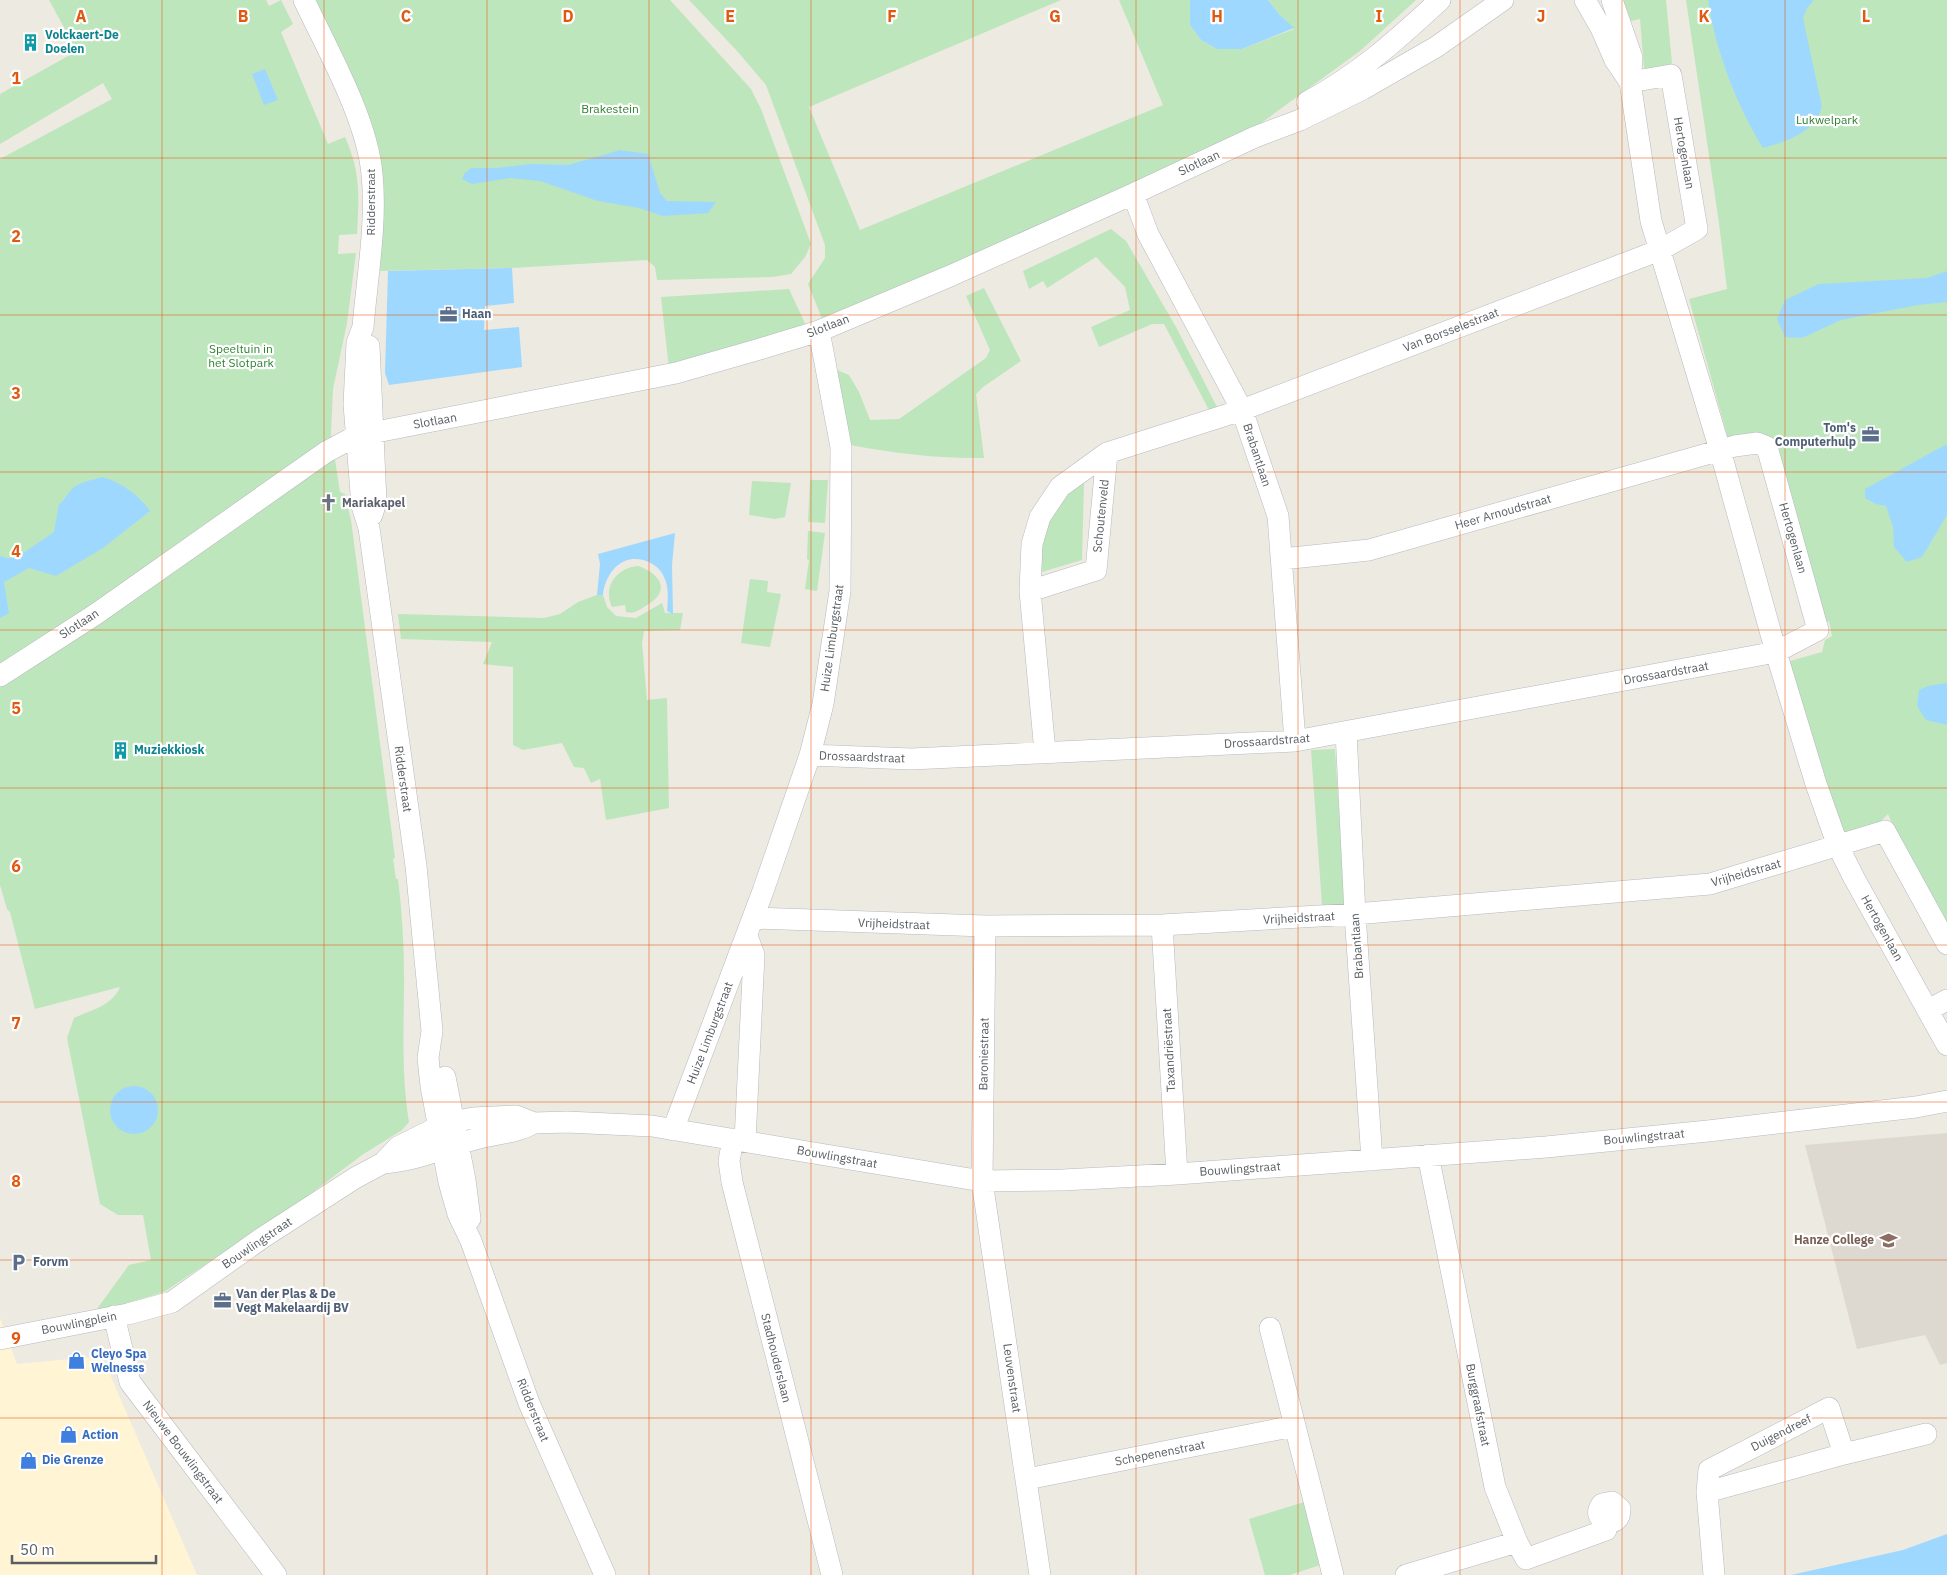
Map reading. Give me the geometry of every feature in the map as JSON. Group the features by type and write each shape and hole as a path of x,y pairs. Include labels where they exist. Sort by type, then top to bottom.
{"street":[{"name":"Ridderstraat","path":"304,0 347,91 368,146 372,175 373,220 363,327 356,343 354,404 365,434 362,506 369,528 416,866 432,1031 428,1058 450,1146 470,1210 471,1241 529,1403 605,1575"},
{"name":"Slotlaan","path":"1255,137 1278,117 1325,92 1363,68 1400,38 1440,0"},
{"name":"Slotlaan","path":"0,676 96,614 320,456 365,434 676,373 760,350 819,331 950,276 1255,137 1300,120 1363,89 1436,47 1503,0"},
{"name":"Hertogenlaan","path":"1585,0 1601,28 1615,60 1630,82"},
{"name":"Hertogenlaan","path":"1612,0 1632,58 1630,82 1651,221 1720,450 1776,652 1816,784 1838,846 1854,878 1947,1045"},
{"name":"Hertogenlaan","path":"1630,82 1671,75 1697,229 1660,250"},
{"name":"Brabantlaan","path":"1133,194 1148,234 1242,410 1278,516 1295,741"},
{"name":"Van Borsselestraat","path":"1242,410 1660,250"},
{"name":"Huize Limburgstraat","path":"673,1130 750,927 810,755 823,704 840,591 841,447 819,331"},
{"name":"Schoutenveld","path":"1045,752 1030,591 1032,544 1040,517 1060,487 1107,453 1242,410"},
{"name":"Hertogenlaan","path":"1720,450 1757,443 1767,447 1818,630 1776,652"},
{"name":"Heer Arnoudstraat","path":"1282,560 1369,550 1720,450"},
{"name":"Schoutenveld","path":"1030,591 1096,570 1107,453"},
{"name":"Drossaardstraat","path":"810,755 911,759 1295,741 1776,652"},
{"name":"Brabantlaan","path":"1346,732 1355,914 1372,1160"},
{"path":"1838,846 1885,831 1947,944"},
{"name":"Vrijheidstraat","path":"750,927 1162,926 1355,914 1710,884 1838,846"},
{"name":"Baroniestraat","path":"982,1181 985,926"},
{"name":"Taxandriëstraat","path":"1162,926 1177,1174"},
{"name":"Huize Limburgstraat","path":"739,1140 754,955 750,927"},
{"path":"1928,1010 1947,1000"},
{"name":"Bouwlingstraat","path":"121,1315 172,1302 262,1238 355,1178 383,1163 398,1147 445,1124 478,1118 516,1116 534,1123 567,1122 652,1126 982,1181 1063,1180 1177,1174 1546,1147 1708,1131 1916,1107 1947,1101"},
{"name":"Bouwlingstraat","path":"383,1163 410,1160 483,1137 523,1130 534,1123"},
{"name":"Stadhouderslaan","path":"739,1140 729,1161 732,1182 832,1575"},
{"name":"Burggraafstraat","path":"1428,1155 1495,1487 1517,1542 1526,1559 1606,1530 1607,1523"},
{"name":"Leuvenstraat","path":"982,1181 1040,1575"},
{"name":"Bouwlingplein","path":"0,1339 121,1315"},
{"name":"Nieuwe Bouwlingstraat","path":"121,1315 130,1382 276,1575"},
{"path":"1270,1328 1333,1575"},
{"name":"Duigendreef","path":"1714,1575 1707,1492 1709,1470 1829,1408 1844,1454"},
{"name":"Schepenenstraat","path":"1027,1479 1294,1426"},
{"path":"1707,1492 1844,1454 1926,1434"},
{"path":"1406,1575 1517,1542"}],"shaded area":[{"name":"Hanze College","path":"1947,1133 1947,1363 1940,1365 1925,1335 1857,1349 1805,1145"},
{"path":"0,1318 17,1364 102,1356 197,1575 0,1575"}],"green space":[{"name":"Speeltuin in het Slotpark","path":"49,0 266,0 269,6 281,0 293,24 281,32 328,144 345,137 350,150 358,184 357,234 339,235 338,254 356,253 347,323 333,389 331,434 340,492 345,494 351,520 395,858 393,859 396,879 398,879 404,953 404,1068 409,1122 402,1130 362,1155 305,1198 164,1292 94,1313 129,1265 151,1260 143,1215 118,1215 100,1204 67,1038 74,1018 94,1010 112,999 120,987 35,1009 10,912 7,909 0,885 0,159 112,99 103,83 0,144 0,94 77,51"},
{"name":"Brakestein","path":"311,0 670,0 751,89 761,109 811,244 805,257 791,274 772,277 657,280 655,267 647,260 512,268 380,271 383,199"},
{"path":"689,0 1061,0 809,107 860,230 1163,105 1119,0 1190,0 1190,25 1201,40 1217,49 1242,49 1294,29 1268,0 1416,0 1360,51 1253,129 825,326 808,284 825,258 825,245 766,85"},
{"path":"1623,0 1666,0 1672,63 1666,68 1652,70 1644,68 1640,19 1631,21"},
{"name":"Lukwelpark","path":"1686,0 1947,0 1947,950 1888,814 1873,829 1838,837 1781,668 1790,661 1822,652 1825,640 1832,636 1829,621 1820,625 1767,436 1728,438 1689,299 1727,289"},
{"path":"1111,229 1126,241 1176,327 1217,407 1209,410 1164,324 1152,324 1099,347 1091,327 1130,310 1125,287 1096,257 1047,288 1043,281 1029,289 1023,271"},
{"path":"984,288 1021,361 983,387 976,394 984,458 950,458 917,455 850,445 837,370 849,375 859,392 870,420 899,419 986,358 990,350 966,296"},
{"path":"789,289 809,332 669,369 661,297"},
{"path":"810,480 828,480 825,523 808,522"},
{"path":"752,481 791,483 785,517 775,519 749,515"},
{"path":"1084,482 1082,560 1035,574 1042,528 1063,499"},
{"path":"808,531 825,533 817,591 805,589 809,560 807,559"},
{"path":"639,566 654,575 658,580 661,585 658,596 639,610 629,613 626,612 625,605 612,607 609,592 614,579 625,570"},
{"path":"750,579 768,581 767,592 781,594 770,647 741,643"},
{"path":"597,595 603,595 607,607 616,616 636,618 662,603 665,613 683,613 680,630 644,631 642,643 647,700 667,698 669,808 606,820 600,779 591,783 584,768 574,767 562,743 523,750 513,745 513,667 483,664 492,642 401,639 398,614 544,618 560,614 578,602"},
{"path":"1335,749 1345,904 1322,905 1311,750"},
{"path":"1311,1500 1323,1564 1290,1575 1265,1575 1249,1519"}],"water":[{"path":"1190,0 1268,0 1294,28 1242,49 1217,49 1201,40 1190,25"},
{"path":"1708,0 1814,0 1807,8 1803,18 1822,107 1818,116 1806,130 1790,139 1763,148 1744,114 1728,77 1716,39"},
{"path":"265,69 278,100 264,105 252,74"},
{"path":"620,150 648,154 660,193 667,201 716,202 708,213 663,216 639,208 598,201 540,181 510,178 472,184 462,179 464,174 471,168 496,168 532,164 568,165"},
{"path":"512,268 514,303 485,306 484,330 519,327 522,367 389,385 385,373 388,271"},
{"path":"1947,271 1947,302 1918,305 1841,320 1802,338 1785,337 1777,319 1785,300 1819,284 1927,278"},
{"path":"1947,444 1947,515 1922,557 1907,562 1894,547 1893,527 1886,506 1876,504 1865,498 1865,489"},
{"path":"102,477 116,482 129,490 150,511 103,548 56,576 29,568 4,582 9,613 0,618 0,556 16,558 54,532 59,504 70,491 82,483"},
{"path":"675,533 672,565 673,614 667,611 666,581 661,572 653,564 642,560 630,559 620,563 607,580 603,595 597,595 600,564 598,554"},
{"path":"1947,683 1947,725 1926,720 1917,706 1919,690 1928,686"},
{"path":"134,1086 143,1088 151,1093 156,1101 158,1110 156,1119 151,1127 143,1132 134,1134 125,1132 117,1127 112,1119 110,1110 112,1101 117,1093 125,1088"},
{"path":"1947,1534 1947,1575 1791,1575 1903,1550"}],"place":[{"name":"Volckaert-De Doelen","path":"31,42"},
{"name":"Haan","path":"448,314"},
{"name":"Tom's Computerhulp","path":"1870,435"},
{"name":"Mariakapel","path":"328,503"},
{"name":"Muziekkiosk","path":"120,750"},
{"name":"Hanze College","path":"1888,1240"},
{"name":"Forvm","path":"19,1262"},
{"name":"Van der Plas & De Vegt Makelaardij BV","path":"222,1301"},
{"name":"Cleyo Spa Welnesss","path":"77,1361"},
{"name":"Action","path":"68,1435"},
{"name":"Die Grenze","path":"28,1460"}]}
